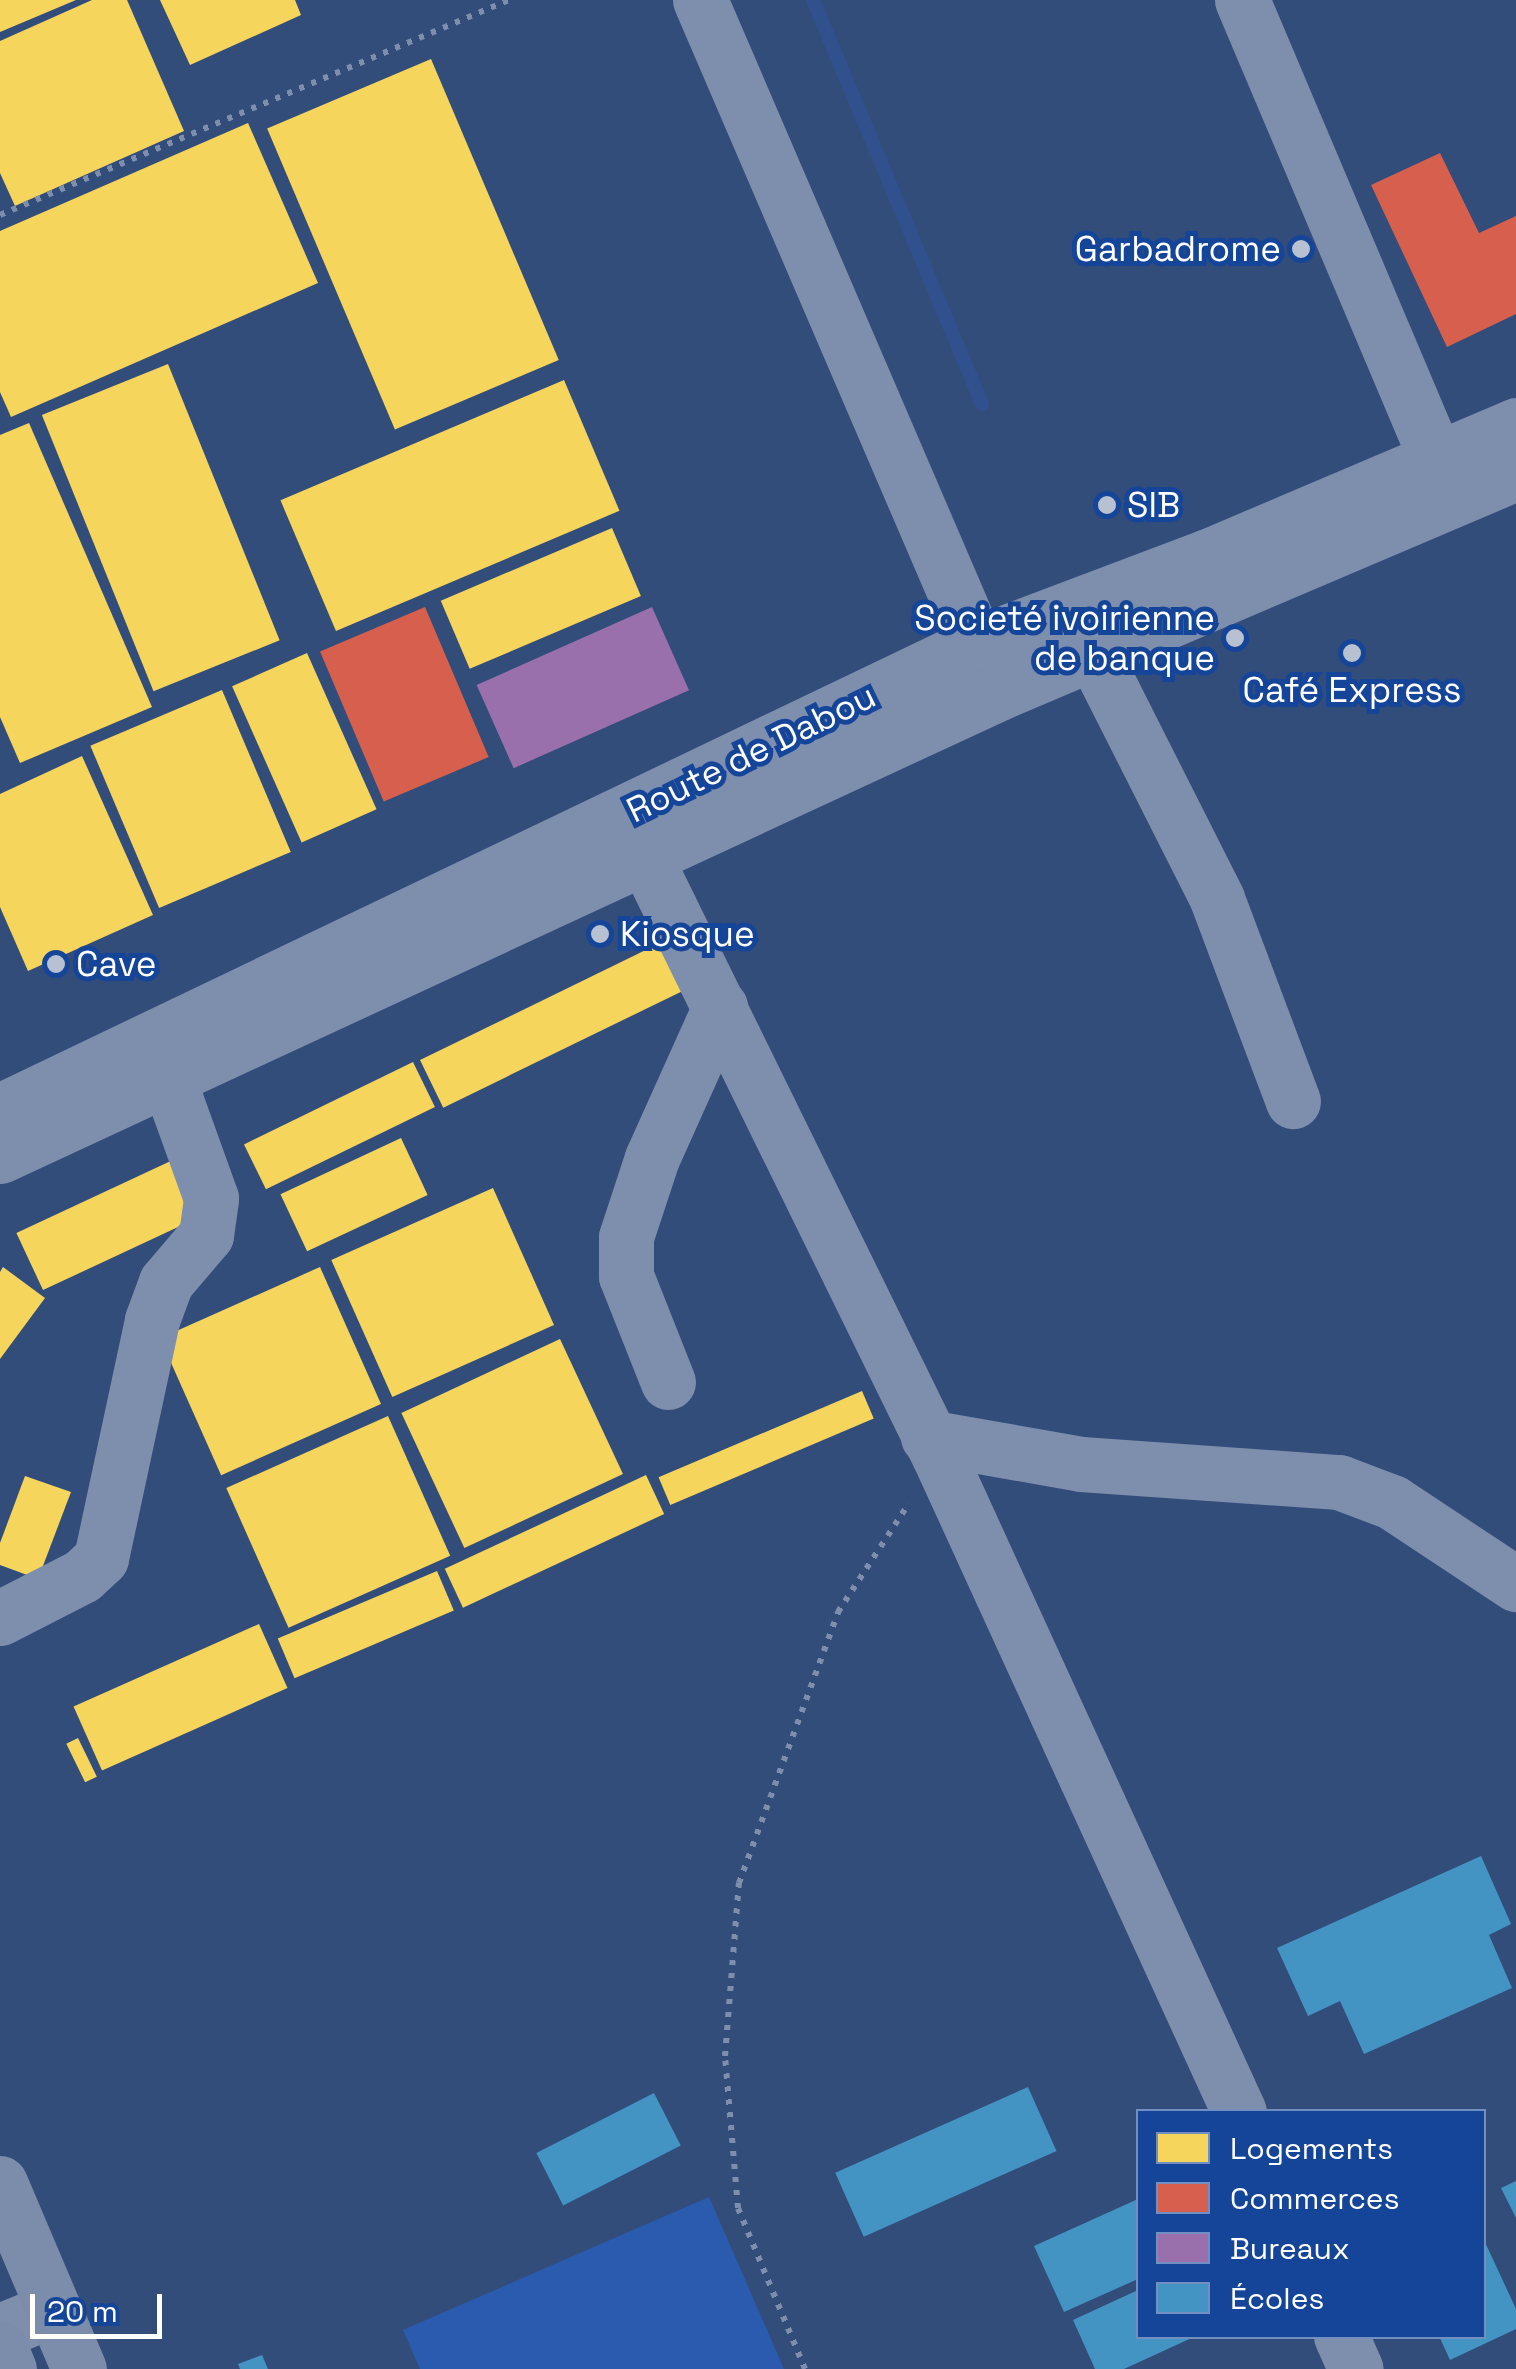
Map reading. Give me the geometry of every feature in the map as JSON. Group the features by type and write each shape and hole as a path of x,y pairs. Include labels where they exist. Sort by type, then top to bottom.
{"main road":[{"path":"0,2182 79,2369"},
{"path":"0,2348 9,2369"}],"street":[{"path":"700,0 999,693"},
{"path":"1242,0 1437,461"},
{"name":"Route de Dabou","path":"0,1111 975,644 1437,461 1516,425"},
{"name":"Route de Dabou","path":"0,1156 999,693 1516,473"},
{"path":"1094,655 1217,898 1293,1101"},
{"path":"644,857 934,1446 1238,2109"},
{"path":"668,1382 626,1276 626,1237 652,1158 720,1008"},
{"path":"0,1618 82,1576 101,1558 152,1320 166,1282 206,1235 211,1198 167,1076"},
{"path":"934,1446 1082,1464 1339,1482 1392,1502 1516,1584"},
{"path":"0,2331 54,2308"},
{"path":"1343,2339 1356,2369"}],"path":[{"path":"0,215 509,0"},
{"path":"805,2369 738,2208 725,2056 739,1883 838,1612 934,1446"}],"shaded area":[{"path":"709,2197 784,2369 420,2369 403,2330"}],"building: Logements":[{"path":"0,0 76,0 0,32"},
{"path":"92,0 127,0 184,131 15,206 0,173 0,41"},
{"path":"160,0 295,0 301,15 190,65"},
{"path":"431,59 559,360 395,430 267,129"},
{"path":"248,123 318,283 11,417 0,392 0,231"},
{"path":"168,364 280,640 154,691 42,415"},
{"path":"564,380 619,511 336,631 280,500"},
{"path":"29,423 152,707 20,763 0,717 0,435"},
{"path":"612,528 641,596 470,669 441,601"},
{"path":"307,653 377,809 302,843 232,686"},
{"path":"222,690 291,852 159,908 90,746"},
{"path":"82,756 153,915 28,971 0,907 0,794"},
{"path":"660,943 683,991 443,1108 420,1060"},
{"path":"413,1062 435,1107 266,1189 244,1144"},
{"path":"401,1138 428,1195 307,1251 280,1194"},
{"path":"175,1159 202,1216 43,1290 16,1233"},
{"path":"493,1188 554,1325 392,1397 331,1260"},
{"path":"3,1267 45,1298 0,1359 0,1272"},
{"path":"320,1267 381,1404 221,1475 160,1338"},
{"path":"560,1339 623,1474 464,1548 401,1413"},
{"path":"862,1391 874,1419 670,1505 659,1477"},
{"path":"388,1416 450,1556 289,1628 226,1488"},
{"path":"646,1475 664,1514 463,1608 445,1569"},
{"path":"25,1476 71,1492 38,1579 0,1565 0,1543"},
{"path":"437,1571 454,1611 295,1678 278,1639"},
{"path":"259,1624 287,1688 102,1771 74,1707"},
{"path":"78,1738 97,1777 85,1782 66,1744"}],"building: Commerces":[{"path":"1440,153 1479,233 1516,216 1516,314 1447,347 1371,185"},
{"path":"425,607 489,757 384,802 320,652"}],"building: Bureaux":[{"path":"652,607 689,690 514,768 477,685"}],"building: Écoles":[{"path":"1481,1856 1511,1924 1489,1935 1512,1988 1364,2054 1340,2001 1308,2016 1277,1948"},
{"path":"1028,2087 1056,2151 864,2237 835,2173"},
{"path":"654,2093 681,2146 563,2205 536,2153"},
{"path":"1516,2181 1516,2218 1501,2188"},
{"path":"1136,2200 1136,2280 1064,2312 1034,2246"},
{"path":"1486,2244 1516,2309 1516,2329 1450,2360 1440,2339 1486,2339"},
{"path":"1136,2291 1136,2339 1189,2339 1124,2369 1095,2369 1073,2320"},
{"path":"262,2355 268,2369 240,2369 238,2364"}],"waterway":[{"path":"813,0 982,404"}],"place":[{"name":"Garbadrome","path":"1301,249"},
{"name":"SIB","path":"1107,505"},
{"name":"Societé ivoirienne de banque","path":"1235,638"},
{"name":"Café Express","path":"1352,653"},
{"name":"Kiosque","path":"600,934"},
{"name":"Cave","path":"56,964"}]}
